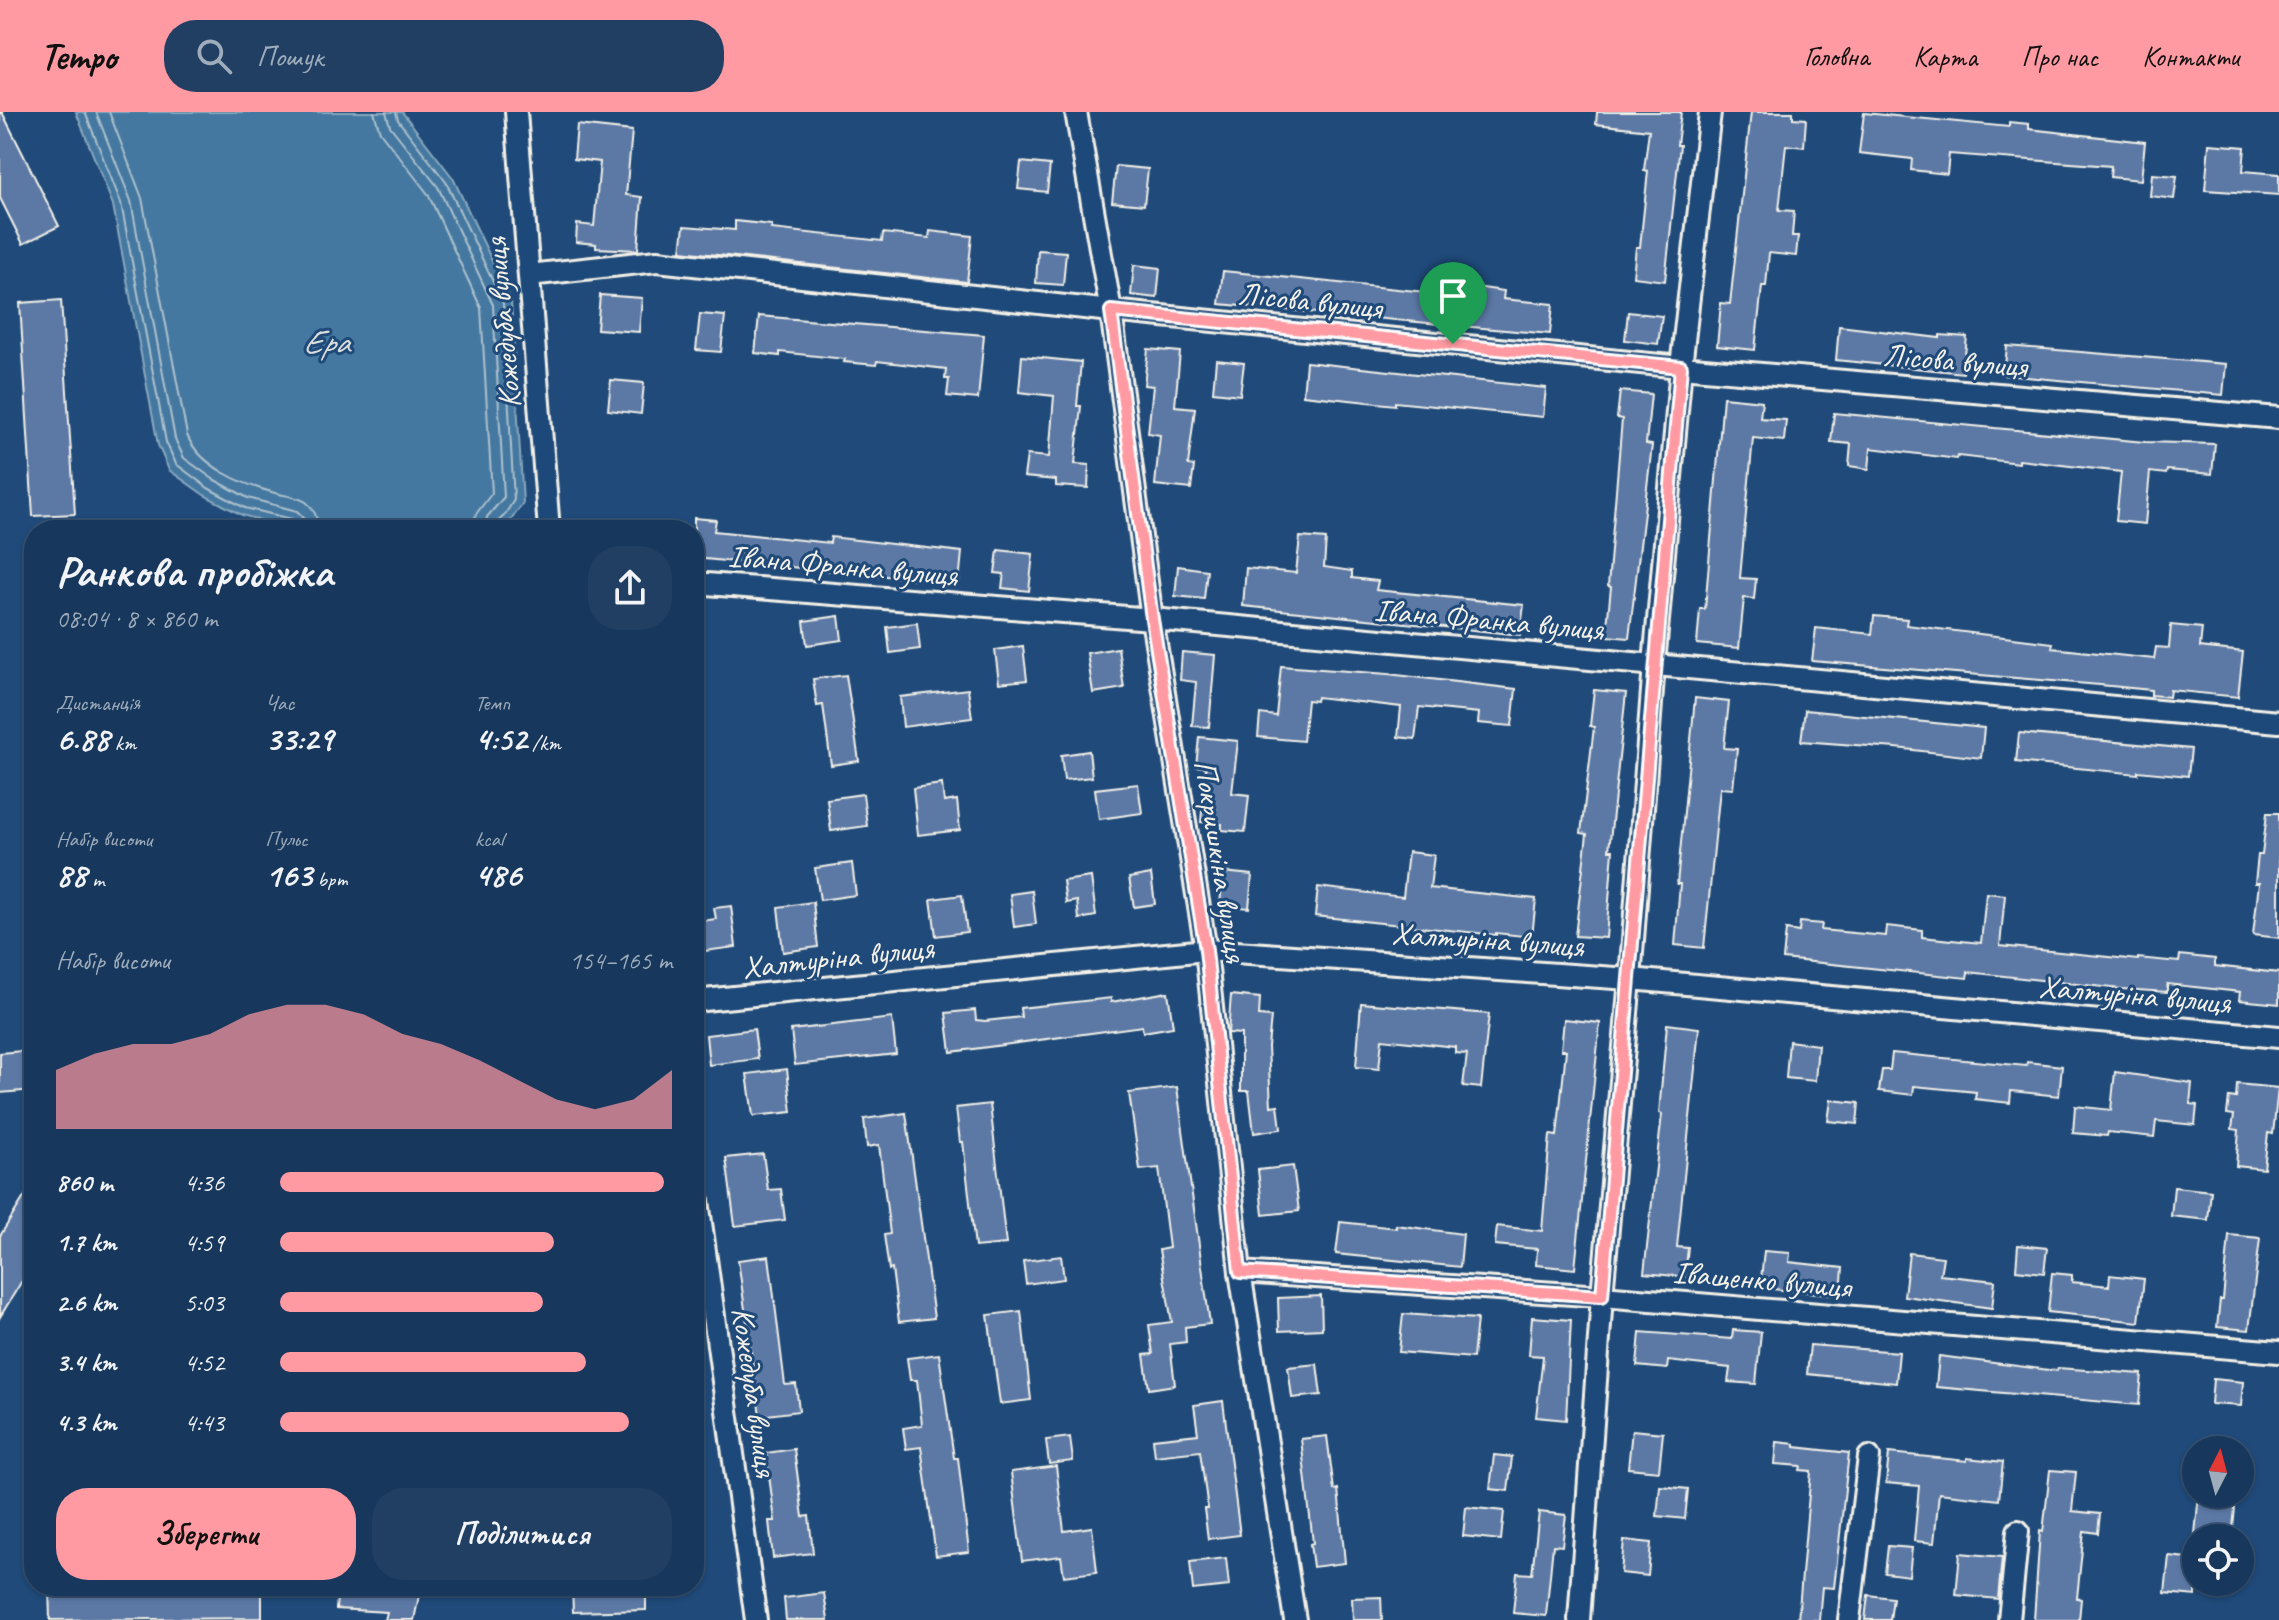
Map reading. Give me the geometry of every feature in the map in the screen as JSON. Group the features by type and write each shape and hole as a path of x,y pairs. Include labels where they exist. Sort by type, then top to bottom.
{"street":[{"name":"Кожедуба вулиця","path":"516,112 548,520"},
{"name":"Покришкіна вулиця","path":"1076,112 1111,311 1152,619 1206,950 1240,1272 1295,1620"},
{"path":"1579,1620 1602,1296 1654,664 1681,367 1710,112"},
{"name":"Лісова вулиця","path":"529,275 657,261 1111,311 1681,367 2279,418"},
{"name":"Івана Франка вулиця","path":"704,584 1152,619 2279,722"},
{"name":"Халтуріна вулиця","path":"704,1000 1206,950 1630,979 2279,1037"},
{"name":"Кожедуба вулиця","path":"704,1244 756,1620"},
{"name":"Іващенко вулиця","path":"1240,1272 1602,1296 2279,1352"},
{"path":"1849,1620 1869,1457"},
{"path":"2009,1620 2018,1531"}],"water":[{"name":"Ера","path":"76,112 402,112 453,178 511,301 523,503 511,520 260,520 242,515 204,495 169,470 158,445 113,205"}],"building":[{"path":"0,112 59,226 23,244 0,198"},
{"path":"1597,112 1681,112 1665,281 1633,277 1636,247 1640,247 1649,130 1596,124"},
{"path":"1751,112 1793,112 1793,118 1806,119 1804,147 1786,145 1779,210 1794,211 1792,236 1798,236 1796,256 1769,253 1755,350 1717,346 1721,303 1730,304"},
{"path":"1864,113 2009,127 2009,122 2029,124 2029,129 2145,142 2141,180 2110,177 2111,166 1949,154 1947,174 1911,170 1912,159 1859,153"},
{"path":"577,125 632,131 626,195 642,197 638,250 596,248 596,244 576,242 577,224 594,226 600,162 574,159"},
{"path":"2209,144 2245,147 2243,171 2279,174 2279,195 2205,190"},
{"path":"1021,162 1050,165 1047,192 1018,189"},
{"path":"1116,166 1148,169 1144,205 1112,202"},
{"path":"2152,174 2177,176 2174,199 2150,196"},
{"path":"735,221 772,225 771,229 882,241 883,233 929,238 930,231 972,236 967,282 681,251 684,226 735,230"},
{"path":"1038,250 1066,252 1063,285 1036,283"},
{"path":"1134,265 1160,268 1157,298 1131,295"},
{"path":"1223,271 1474,297 1475,287 1504,291 1503,299 1553,304 1550,334 1219,304"},
{"path":"600,295 642,298 639,332 597,329"},
{"path":"61,300 75,514 33,516 20,303"},
{"path":"1628,312 1662,316 1658,344 1625,340"},
{"path":"700,314 725,316 721,352 696,350"},
{"path":"759,316 984,335 978,399 947,396 949,379 945,379 946,369 877,361 876,365 844,362 845,359 780,352 780,356 755,353"},
{"path":"1839,326 1940,338 1940,335 1967,337 1963,373 1836,360"},
{"path":"2007,346 2226,364 2223,395 2004,375"},
{"path":"1148,349 1180,352 1175,406 1195,408 1188,465 1194,466 1191,489 1155,485 1160,435 1148,433 1153,386 1144,385"},
{"path":"1022,356 1081,362 1077,406 1081,406 1075,464 1089,465 1088,488 1056,486 1056,480 1024,477 1027,455 1049,457 1054,396 1019,392"},
{"path":"1216,360 1244,363 1240,395 1213,392"},
{"path":"1306,362 1546,388 1543,417 1303,395"},
{"path":"611,380 644,383 641,414 608,410"},
{"path":"1620,391 1651,394 1646,444 1652,445 1629,638 1606,636 1622,419 1617,418"},
{"path":"1723,397 1762,401 1760,418 1786,420 1784,441 1753,438 1740,578 1756,579 1754,599 1744,598 1739,648 1697,644 1700,609 1705,609"},
{"path":"1834,413 2145,442 2215,444 2212,474 2167,470 2166,474 2150,472 2145,524 2116,521 2121,472 2019,460 2019,463 1958,456 1957,459 1871,448 1869,469 1849,466 1851,444 1831,442"},
{"path":"694,518 716,520 714,531 830,543 831,537 962,552 959,583 704,559 704,520"},
{"path":"1300,537 1326,539 1324,567 1352,571 1352,578 1378,581 1376,590 1524,605 1520,635 1243,606 1246,568 1296,573"},
{"path":"998,550 1033,554 1029,591 1002,588 1004,574 995,573"},
{"path":"1178,566 1207,570 1204,599 1175,596"},
{"path":"839,616 842,640 807,645 804,621"},
{"path":"1874,616 1907,619 1906,625 2053,643 2052,648 2154,659 2156,647 2169,648 2171,625 2202,628 2200,647 2243,652 2238,697 2170,690 2169,697 2151,695 2151,690 1812,661 1816,628 1872,634"},
{"path":"917,623 920,649 890,653 887,627"},
{"path":"1023,646 1027,680 999,683 995,650"},
{"path":"1118,648 1124,688 1093,693 1087,653"},
{"path":"1182,652 1215,655 1209,727 1192,726 1196,682 1180,680"},
{"path":"1281,666 1388,674 1516,689 1512,726 1478,723 1479,713 1419,707 1415,739 1398,737 1401,707 1317,697 1316,701 1307,700 1303,741 1258,737 1260,714 1276,716"},
{"path":"846,675 859,761 831,765 823,705 817,706 813,679"},
{"path":"968,689 972,718 903,727 900,697"},
{"path":"1594,690 1626,693 1609,850 1613,850 1606,938 1575,936 1587,834 1581,833 1594,727 1590,726"},
{"path":"1695,698 1729,702 1724,748 1737,749 1733,789 1720,788 1704,948 1675,945 1680,884 1677,884"},
{"path":"1805,710 1984,728 1981,758 1801,741"},
{"path":"2019,733 2191,749 2188,776 2016,762"},
{"path":"1199,737 1238,741 1232,793 1249,795 1245,832 1222,830 1222,824 1201,822 1206,767 1196,766"},
{"path":"1089,751 1092,777 1064,780 1061,755"},
{"path":"942,784 944,802 957,800 960,830 918,835 913,788"},
{"path":"1138,784 1142,813 1099,819 1095,789"},
{"path":"863,794 867,826 831,831 827,799"},
{"path":"2267,813 2279,813 2279,938 2253,935 2259,883 2255,883 2258,855 2262,855"},
{"path":"1408,852 1434,855 1430,888 1536,899 1532,937 1315,916 1318,887 1403,897"},
{"path":"852,863 856,895 820,900 815,868"},
{"path":"1223,872 1252,875 1249,908 1220,905"},
{"path":"1151,874 1155,904 1134,907 1129,878"},
{"path":"1091,877 1096,916 1079,919 1077,901 1066,903 1063,881"},
{"path":"1032,891 1036,924 1014,927 1010,894"},
{"path":"1986,893 2005,895 2000,946 2138,960 2179,962 2180,955 2215,959 2215,966 2279,973 2279,1004 2239,1000 2240,992 2167,984 2167,992 1968,972 1967,978 1783,959 1786,930 1799,932 1800,922 1822,924 1821,930 1886,936 1887,926 1922,930 1922,937 1981,943"},
{"path":"962,895 967,932 936,936 931,899"},
{"path":"813,902 818,947 783,952 778,907"},
{"path":"731,906 736,947 704,951 704,921 716,919 714,908"},
{"path":"1168,992 1173,1027 1143,1032 1142,1026 951,1052 946,1013 975,1010 976,1020 985,1021 1021,1017 1020,1008 1111,998 1111,1002"},
{"path":"1231,995 1260,998 1259,1016 1271,1017 1268,1047 1271,1106 1278,1105 1281,1129 1254,1133 1249,1091 1241,1091 1241,1034 1228,1033"},
{"path":"1361,1003 1489,1014 1481,1088 1463,1086 1467,1054 1455,1053 1455,1047 1382,1039 1379,1069 1356,1067"},
{"path":"892,1018 896,1054 795,1065 791,1030"},
{"path":"1564,1019 1600,1023 1575,1269 1536,1265 1537,1249 1495,1245 1497,1226 1542,1231 1550,1135 1557,1136 1566,1050 1561,1050"},
{"path":"1667,1024 1699,1028 1677,1247 1688,1248 1685,1277 1644,1273 1662,1114 1659,1113"},
{"path":"754,1029 758,1059 709,1065 706,1035"},
{"path":"1789,1041 1818,1045 1815,1081 1786,1078"},
{"path":"24,1051 24,1091 0,1093 0,1053"},
{"path":"1892,1053 2026,1066 2027,1062 2062,1066 2059,1096 2011,1091 2010,1103 1975,1099 1976,1092 1914,1086 1913,1095 1879,1091 1882,1070 1890,1070"},
{"path":"787,1069 792,1112 753,1116 747,1074"},
{"path":"2115,1072 2192,1083 2190,1104 2197,1105 2195,1125 2156,1121 2154,1137 2108,1132 2107,1136 2073,1133 2075,1106 2111,1110"},
{"path":"2237,1084 2278,1088 2273,1134 2268,1133 2264,1169 2236,1166 2239,1130 2232,1129 2234,1115 2227,1114 2229,1097 2236,1098"},
{"path":"1177,1087 1210,1324 1185,1327 1186,1342 1170,1344 1175,1385 1149,1389 1144,1355 1153,1354 1149,1325 1172,1322 1159,1250 1169,1248 1159,1168 1140,1170 1129,1093"},
{"path":"1831,1100 1859,1103 1857,1124 1828,1121"},
{"path":"990,1104 1006,1244 975,1247 956,1108"},
{"path":"906,1113 934,1318 899,1322 884,1235 890,1234 879,1145 867,1147 864,1119"},
{"path":"763,1154 768,1190 781,1189 785,1220 735,1226 726,1158"},
{"path":"1293,1166 1299,1211 1263,1215 1258,1170"},
{"path":"2174,1187 2211,1191 2208,1220 2171,1216"},
{"path":"24,1197 24,1277 0,1317 0,1236"},
{"path":"1340,1222 1396,1228 1396,1225 1463,1234 1460,1267 1336,1254"},
{"path":"2229,1235 2260,1238 2249,1330 2217,1327 2220,1300 2223,1300"},
{"path":"2018,1245 2047,1248 2044,1273 2016,1270"},
{"path":"1764,1251 1790,1253 1789,1262 1843,1268 1841,1295 1760,1288"},
{"path":"1909,1253 1943,1257 1940,1275 1995,1281 1992,1308 1904,1296"},
{"path":"769,1256 785,1385 796,1384 799,1411 760,1416 738,1260"},
{"path":"1061,1256 1064,1279 1026,1284 1023,1261"},
{"path":"2052,1273 2072,1275 2072,1282 2109,1286 2110,1275 2144,1279 2139,1322 2048,1312"},
{"path":"1321,1296 1322,1329 1279,1331 1278,1298"},
{"path":"1021,1311 1031,1400 1000,1404 988,1315"},
{"path":"1403,1314 1477,1319 1473,1358 1399,1352"},
{"path":"1532,1317 1571,1320 1566,1420 1536,1417 1543,1356 1529,1355"},
{"path":"1733,1330 1761,1332 1756,1384 1728,1382 1730,1368 1668,1361 1667,1369 1637,1366 1640,1332 1732,1339"},
{"path":"1810,1345 1899,1352 1896,1383 1807,1374"},
{"path":"939,1354 954,1458 958,1458 969,1552 936,1556 921,1447 906,1449 903,1428 922,1425 917,1380 910,1380 907,1358"},
{"path":"1939,1356 2057,1371 2058,1368 2142,1374 2139,1405 1936,1387"},
{"path":"1317,1364 1321,1395 1292,1398 1288,1367"},
{"path":"2213,1379 2243,1382 2241,1406 2211,1404"},
{"path":"1223,1401 1240,1535 1208,1539 1204,1509 1208,1509 1200,1451 1155,1456 1153,1439 1198,1434 1194,1405"},
{"path":"1632,1430 1663,1433 1659,1471 1628,1468"},
{"path":"1327,1436 1334,1490 1338,1489 1345,1563 1313,1567 1301,1439"},
{"path":"1070,1437 1073,1461 1049,1464 1046,1440"},
{"path":"1777,1442 1849,1453 1834,1588 1822,1587 1819,1620 1798,1620 1811,1471 1800,1470 1801,1466 1775,1464"},
{"path":"794,1449 803,1517 809,1516 813,1553 773,1558 769,1521 775,1521 766,1453"},
{"path":"1889,1453 2003,1462 1999,1500 1939,1493 1934,1543 1914,1541 1919,1486 1886,1483"},
{"path":"1494,1455 1512,1457 1508,1491 1490,1489"},
{"path":"1056,1466 1064,1531 1092,1527 1097,1572 1064,1576 1061,1556 1022,1561 1011,1472"},
{"path":"2050,1470 2076,1472 2072,1511 2100,1514 2098,1533 2084,1531 2077,1598 2081,1599 2079,1620 2034,1620 2040,1531 2043,1532"},
{"path":"1660,1486 1688,1489 1685,1519 1657,1516"},
{"path":"1466,1507 1504,1511 1501,1540 1463,1536"},
{"path":"2198,1508 2235,1508 2233,1524 2196,1524"},
{"path":"1539,1512 1566,1515 1562,1546 1553,1545 1546,1616 1513,1613 1517,1573 1532,1574"},
{"path":"1624,1540 1651,1543 1648,1576 1621,1573"},
{"path":"1888,1546 1912,1548 1909,1576 1885,1573"},
{"path":"1960,1553 2002,1557 1998,1599 1956,1595"},
{"path":"2169,1556 2182,1557 2182,1595 2165,1593"},
{"path":"1226,1558 1229,1586 1193,1590 1190,1562"},
{"path":"824,1593 828,1620 786,1620 784,1598"},
{"path":"1868,1595 1893,1598 1890,1620 1865,1620"},
{"path":"49,1596 262,1596 262,1618 50,1620"},
{"path":"337,1596 419,1596 414,1620 385,1620 387,1612 336,1609"},
{"path":"572,1596 646,1596 646,1610 573,1612"},
{"path":"1381,1597 1382,1620 1353,1620 1352,1598"}],"route":[{"path":"1111,311 1453,344 1681,367 1602,1296 1240,1272 1206,950 1152,619 1111,311"}]}
